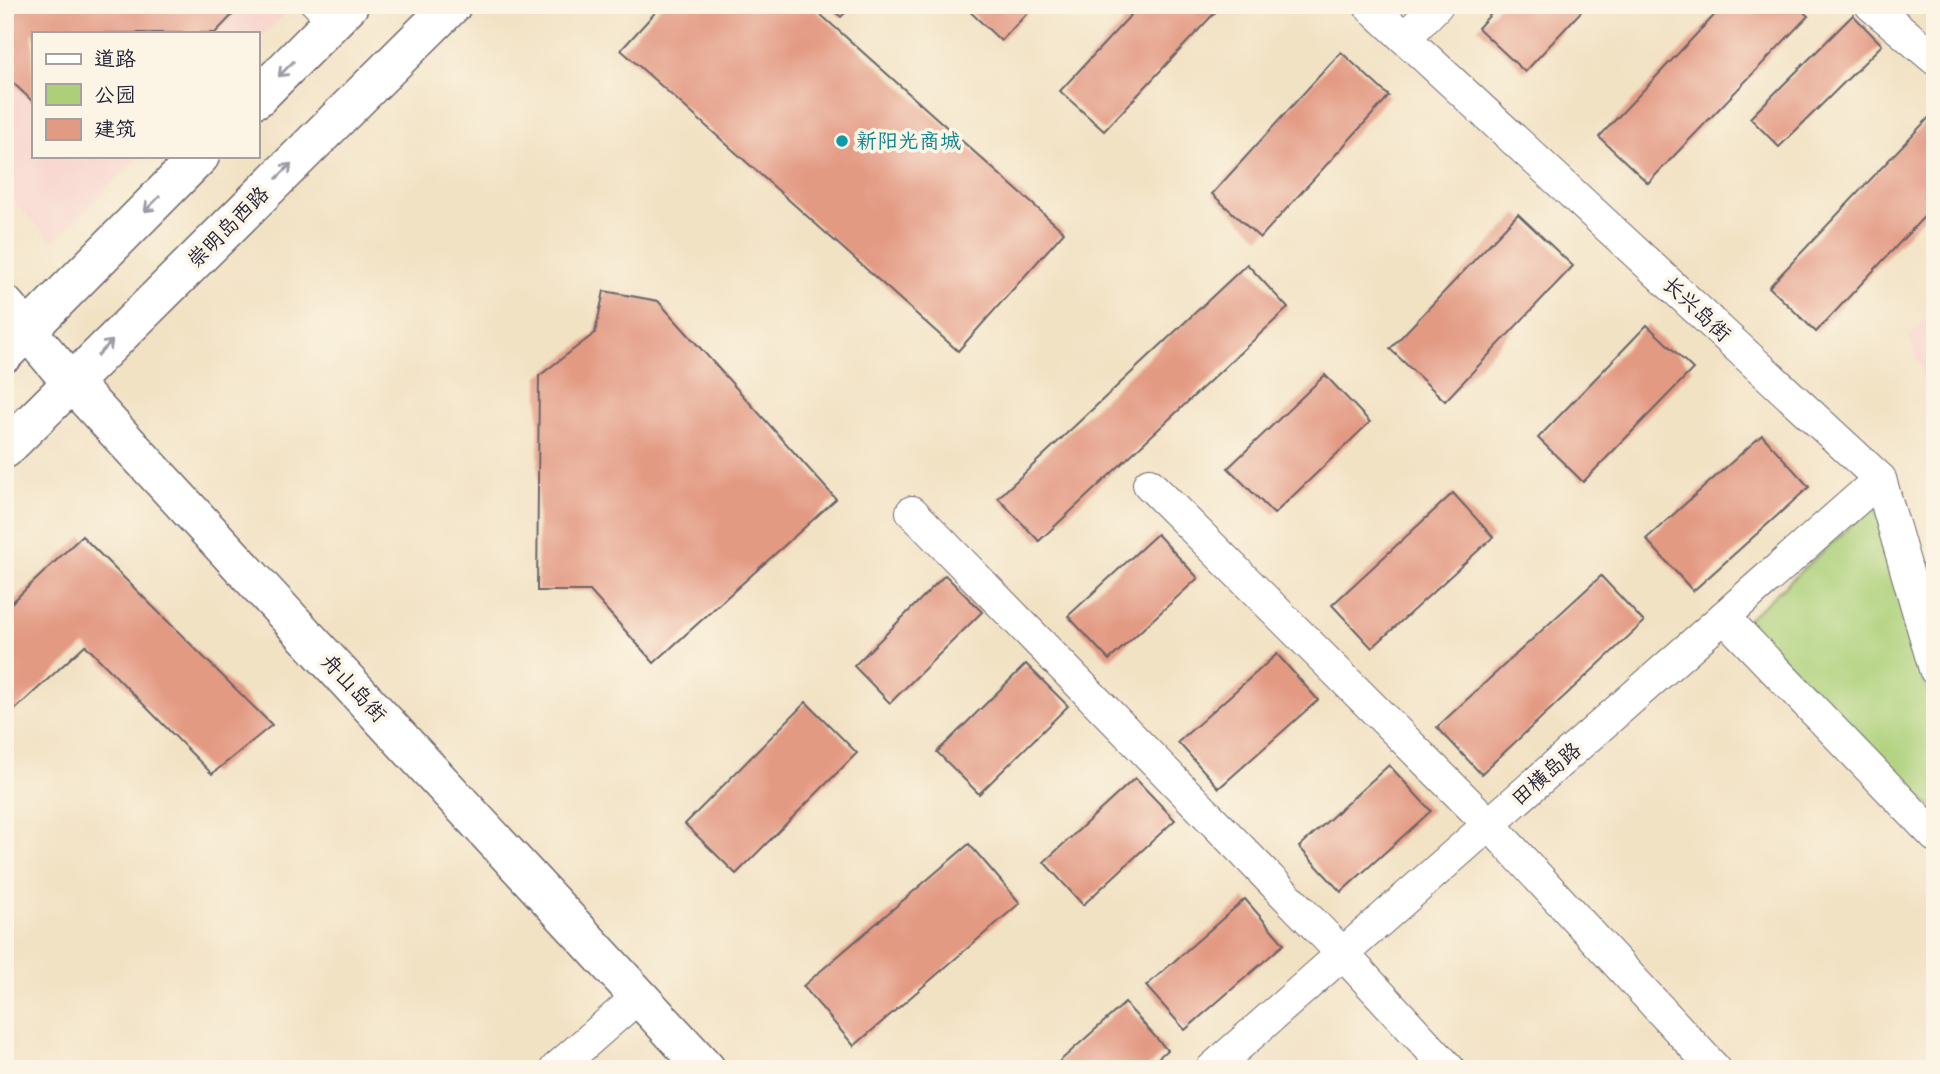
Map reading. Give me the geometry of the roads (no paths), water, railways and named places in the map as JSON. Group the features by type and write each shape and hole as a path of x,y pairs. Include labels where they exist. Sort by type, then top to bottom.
{"street":[{"name":"崇明岛西路","path":"5,449 452,5"},
{"name":"长兴岛街","path":"1369,5 1880,479"},
{"path":"1405,38 1437,5"},
{"path":"1871,5 1935,59"},
{"path":"259,96 328,12"},
{"path":"13,329 198,158"},
{"name":"舟山岛街","path":"13,329 71,382 706,1069"},
{"path":"1880,479 1935,669"},
{"name":"田横岛路","path":"1212,1069 1880,479"},
{"path":"1149,484 1489,824 1715,1069"},
{"path":"912,512 1343,954 1449,1069"},
{"path":"1724,617 1935,836"},
{"path":"556,1069 639,996"}],"place":[{"name":"新阳光商城","path":"842,141"}]}
